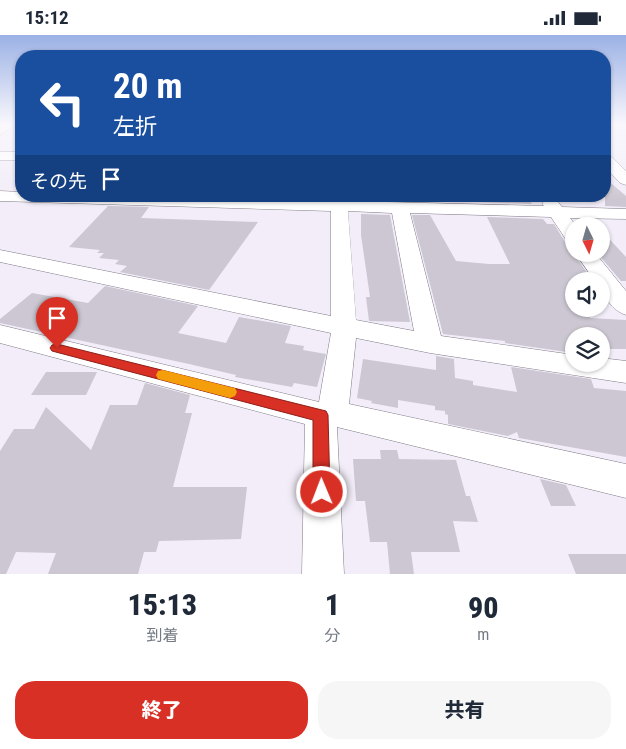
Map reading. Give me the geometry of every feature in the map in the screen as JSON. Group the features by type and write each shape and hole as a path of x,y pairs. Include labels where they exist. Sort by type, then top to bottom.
{"street":[{"path":"0,156 15,156"},
{"path":"611,165 626,180"},
{"path":"0,196 15,196"},
{"path":"323,574 327,414 344,328 339,202"},
{"path":"348,202 400,208 626,214"},
{"path":"550,202 565,225"},
{"path":"400,208 430,344"},
{"path":"6,263 430,344 548,363 626,372"},
{"path":"593,263 626,307"},
{"path":"0,334 327,414 626,481"}],"building":[{"path":"611,183 626,196 626,207 605,206 605,202 611,202"},
{"path":"480,202 530,202 532,204"},
{"path":"108,206 149,207 141,218 258,222 209,290 120,272 127,266 115,264 119,260 99,258 104,253 97,253 100,250 69,247"},
{"path":"361,214 390,215 410,322 369,321 366,297 370,297 361,235"},
{"path":"412,215 430,215 456,261 489,264 510,264 487,217 543,219 547,224 554,224 565,242 565,263 580,263 587,272 565,272 565,317 626,320 626,349 610,349 610,327 565,327 565,352 505,343 505,341 443,334"},
{"path":"610,240 626,257 626,281 621,281 606,263 610,263"},
{"path":"105,286 198,306 178,333 226,343 239,317 291,326 285,343 304,346 303,350 326,354 317,387 294,383 292,387 235,377 236,375 189,364 0,323 0,319 32,293 88,303"},
{"path":"436,356 454,359 455,378 473,381 473,385 517,392 511,367 591,379 594,388 626,391 626,457 519,438 517,432 508,436 448,424 448,415 445,414 445,411 435,410 435,406 398,400 398,408 371,403 372,401 357,398 363,359 436,370"},
{"path":"46,372 97,372 86,395 31,395"},
{"path":"145,383 190,395 185,413 192,413 173,487 247,487 241,539 159,541 156,552 144,552 138,574 48,574 56,553 16,552 6,574 0,574 0,451 14,429 34,429 46,407 91,450 110,405 137,405"},
{"path":"380,450 397,450 399,459 456,460 466,496 470,496 478,522 453,521 460,552 411,552 414,574 390,574 387,542 370,542 365,501 356,501 353,459 381,459"},
{"path":"540,479 566,485 576,506 551,506"},
{"path":"568,554 626,554 626,574 576,574"}],"slow traffic":[{"path":"163,375 230,392"}],"route":[{"path":"57,348 321,415 322,492"}]}
